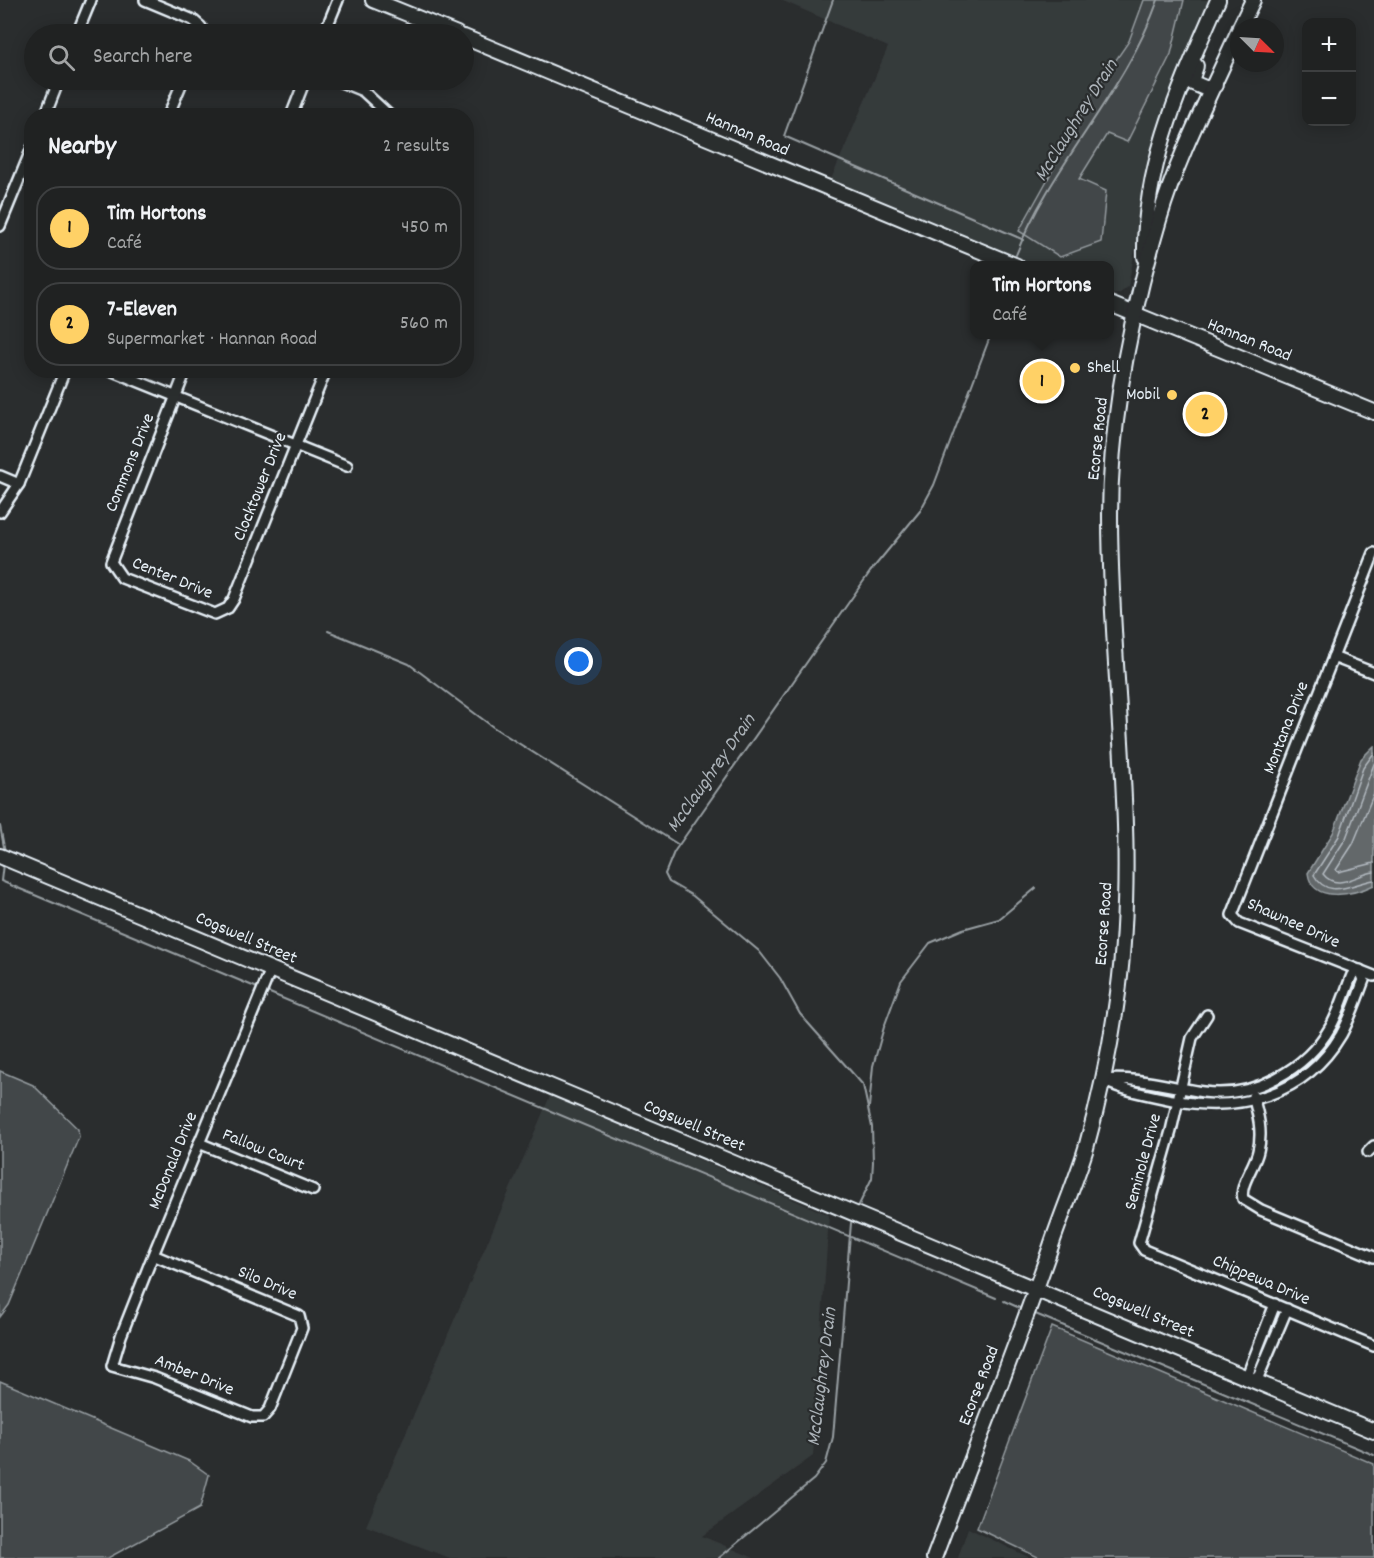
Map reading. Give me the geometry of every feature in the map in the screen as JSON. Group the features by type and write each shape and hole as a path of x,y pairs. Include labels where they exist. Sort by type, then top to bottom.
{"street":[{"path":"81,24 91,0"},
{"path":"145,0 193,20 196,24"},
{"path":"328,24 338,0"},
{"path":"373,0 432,24"},
{"path":"1215,85 1203,88 1193,83 1192,78 1221,9 1220,0"},
{"name":"Ecorse Road","path":"1145,266 1146,217 1160,143 1171,107 1220,0"},
{"name":"Ecorse Road","path":"1245,18 1252,0"},
{"name":"Hannan Road","path":"474,41 1005,261"},
{"name":"Ecorse Road","path":"934,1558 1085,1152 1102,1080 1118,994 1127,900 1127,818 1112,594 1110,513 1115,439 1134,315 1145,266 1174,180 1230,51"},
{"path":"48,108 55,90"},
{"path":"171,108 179,90"},
{"path":"294,108 301,90"},
{"path":"361,90 381,108"},
{"path":"0,226 2,213 24,165"},
{"name":"Hannan Road","path":"1114,306 1374,412"},
{"path":"0,512 19,484 62,378"},
{"path":"130,378 347,466"},
{"name":"Commons Drive","path":"113,568 114,551 183,378"},
{"name":"Clocktower Drive","path":"222,612 234,599 323,378"},
{"path":"0,476 19,484"},
{"name":"Montana Drive","path":"1232,915 1333,657 1369,579 1374,553"},
{"name":"Center Drive","path":"113,568 122,578 195,608 209,613 222,612"},
{"path":"1333,657 1374,673"},
{"name":"Cogswell Street","path":"0,856 1374,1431"},
{"name":"Shawnee Drive","path":"1232,915 1239,923 1374,976"},
{"name":"McDonald Drive","path":"112,1366 121,1336 153,1255 271,969"},
{"path":"1360,970 1364,980 1347,1023 1335,1044 1300,1079 1274,1095 1254,1101 1215,1105 1177,1101 1121,1090 1102,1080 1124,1077 1212,1093 1251,1089 1293,1069 1314,1050 1331,1026 1352,975 1360,970"},
{"name":"Seminole Drive","path":"1139,1243 1138,1237 1161,1170 1192,1038 1207,1014"},
{"path":"1251,1089 1260,1122 1260,1145 1255,1163 1243,1189 1242,1195 1246,1203 1374,1257"},
{"name":"Fallow Court","path":"200,1143 313,1190"},
{"name":"Chippewa Drive","path":"1139,1243 1144,1250 1374,1346"},
{"name":"Silo Drive","path":"153,1255 300,1316 302,1328 270,1409 263,1417"},
{"path":"1252,1378 1275,1304"},
{"path":"1252,1378 1287,1309"},
{"name":"Amber Drive","path":"112,1366 155,1378 252,1417 263,1417"}],"shaded area":[{"path":"781,0 1214,0 1146,190 1128,287 1119,294 1114,295 1114,261 1022,261 829,184 888,47"},
{"path":"1144,0 1184,0 1171,54 1127,142 1107,134 1079,179 1106,191 1101,242 1060,257 1019,231 1075,130 1085,105 1129,41"},
{"path":"0,1071 33,1085 78,1129 79,1137 9,1305 0,1317"},
{"path":"550,1096 829,1215 813,1456 702,1536 754,1558 450,1558 366,1526"},
{"path":"1052,1327 1374,1464 1374,1558 1040,1558 977,1528"},
{"path":"0,1381 189,1461 209,1475 200,1508 108,1558 0,1558"},
{"path":"968,1528 1030,1558 958,1558"}],"water":[{"path":"1374,746 1374,885 1346,894 1317,890 1311,883 1308,873 1333,833 1361,759"}],"waterway":[{"path":"833,0 784,136 1024,240"},
{"name":"McClaughrey Drain","path":"1016,255 1049,189 1127,66 1158,0"},
{"name":"McClaughrey Drain","path":"859,1205 872,1178 873,1162 872,1127 863,1085 800,1014 780,978 759,951 693,896 669,882 665,874 674,852 870,572 920,511 934,485 989,339"},
{"path":"328,631 409,664 493,727 679,845"},
{"path":"0,826 5,852"},
{"path":"3,864 1,881 260,989"},
{"path":"869,1107 873,1066 901,981 930,943 963,929 999,919 1036,888"},
{"path":"265,991 996,1298"},
{"name":"McClaughrey Drain","path":"719,1558 814,1479 826,1463 833,1437 851,1223"},
{"path":"1004,1301 1022,1309"},
{"path":"1033,1313 1374,1455"}],"place":[{"name":"Shell","path":"1075,368"},
{"name":"Tim Hortons","path":"1042,381"},
{"name":"Mobil","path":"1172,395"},
{"name":"7-Eleven","path":"1205,414"}]}
